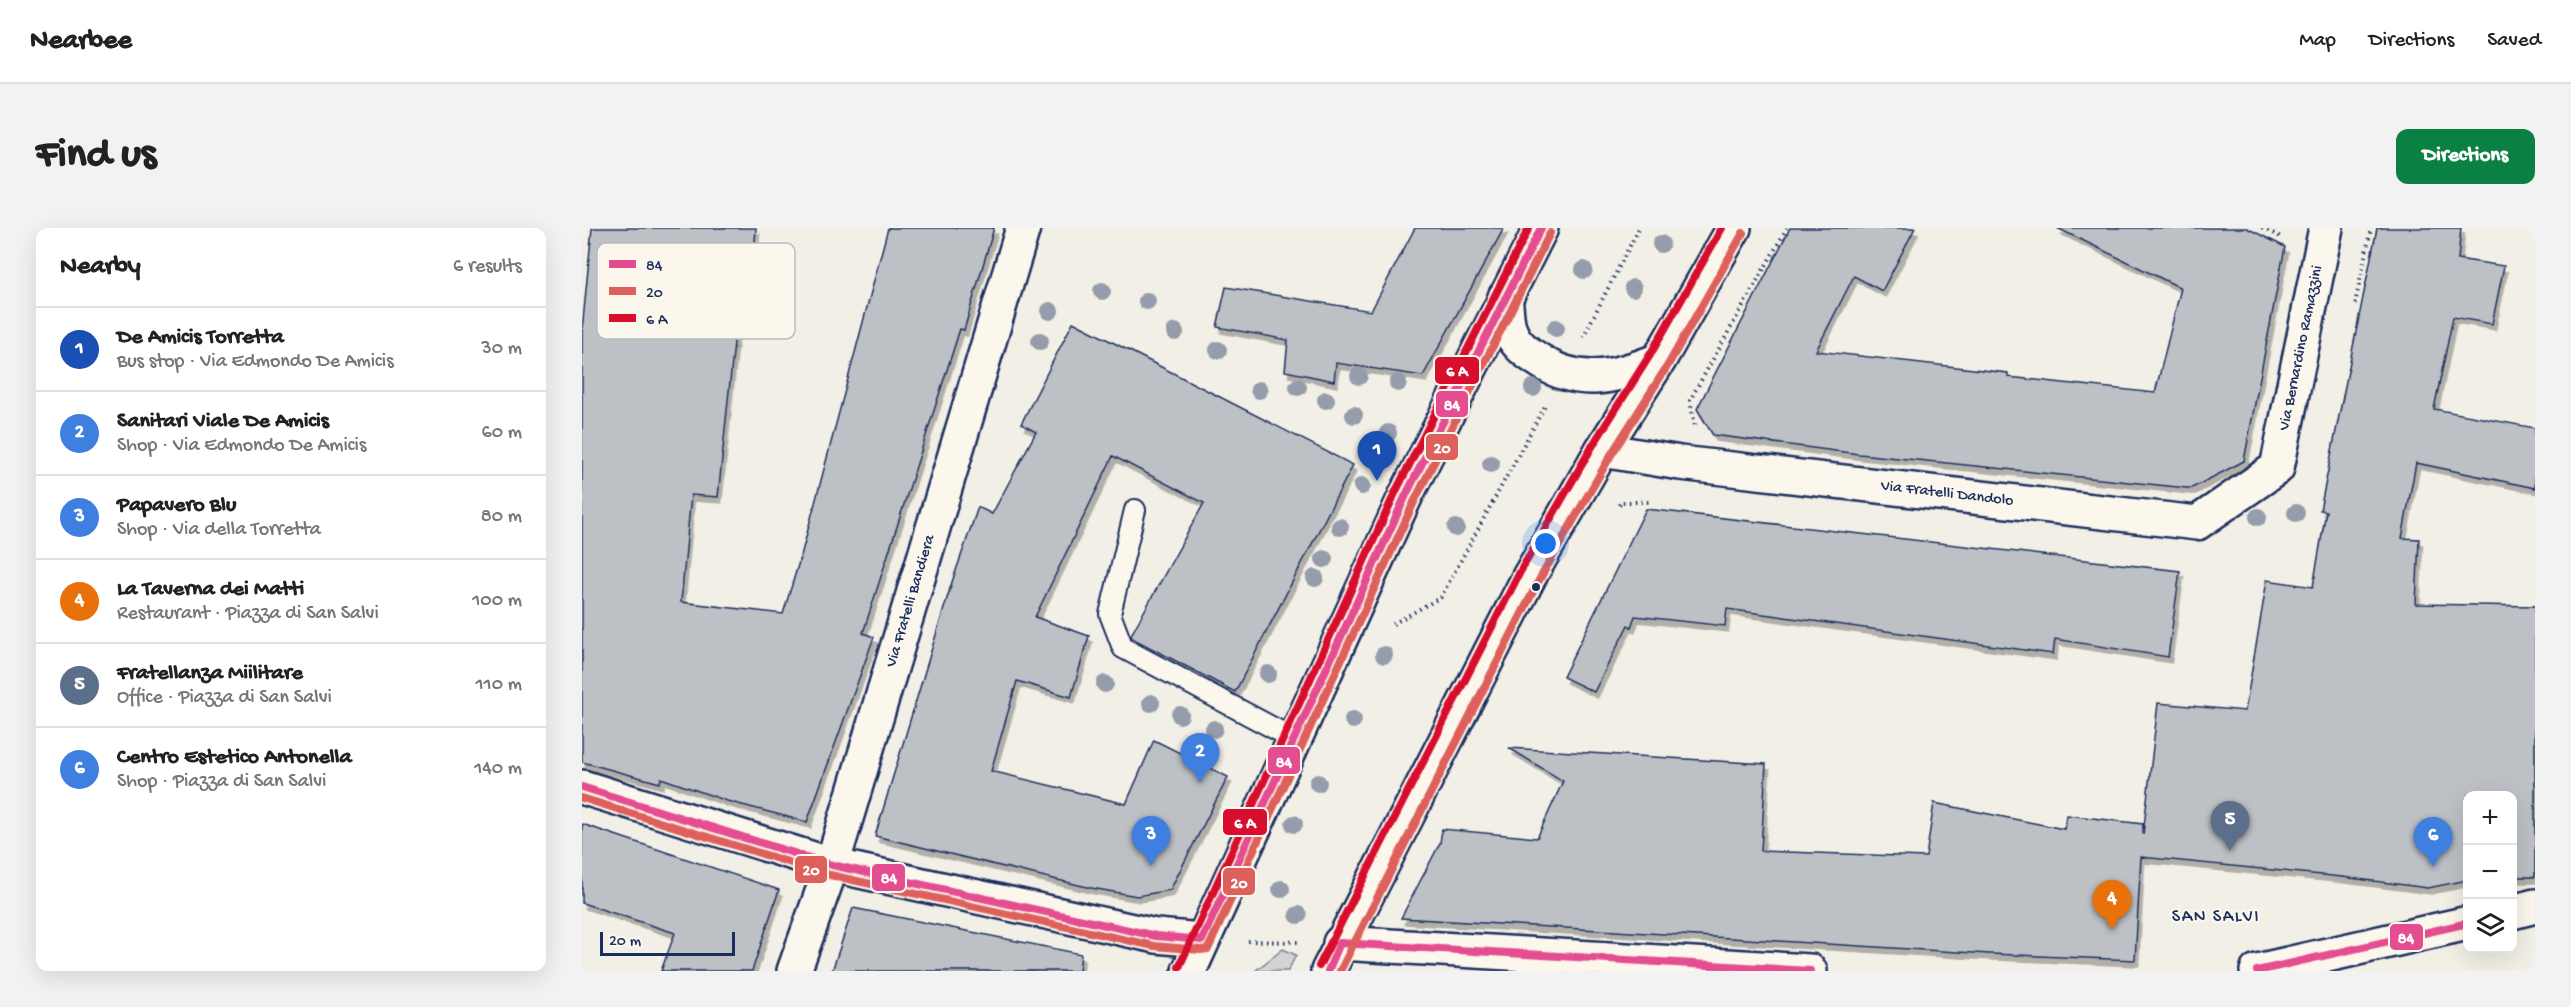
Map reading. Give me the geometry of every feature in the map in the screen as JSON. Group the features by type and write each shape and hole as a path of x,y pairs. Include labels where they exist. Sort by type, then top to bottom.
{"street":[{"name":"Via Fratelli Bandiera","path":"794,971 832,865 1023,228"},
{"path":"1189,971 1406,495 1541,228"},
{"path":"1734,228 1659,360 1602,450 1529,577 1334,957 1810,971"},
{"name":"Via Bernardino Ramazzini","path":"2277,468 2325,228"},
{"path":"1505,297 1508,324 1516,342 1530,354 1562,374 1577,377 1611,375 1659,360"},
{"name":"Via Fratelli Dandolo","path":"1602,450 1680,463 2197,523 2277,468"},
{"path":"582,787 832,865 1156,936 1202,940"},
{"path":"2517,911 2535,906"},
{"path":"2257,971 2463,924"}],"lane":[{"path":"1135,510 1110,614 1123,648 1294,739"}],"path":[{"path":"1392,624 1441,597 1639,228"},
{"path":"1695,429 1690,400 1787,228"},
{"path":"2262,228 2284,238"},
{"path":"1202,940 1334,957"},
{"path":"582,966 587,971"}],"shaded area":[{"path":"1283,949 1296,955 1288,971 1255,971"}],"building":[{"path":"592,228 756,228 755,243 597,243 597,339 734,339 718,497 691,495 681,602 783,614 802,552 888,228 994,228 964,330 960,329 863,633 874,637 807,822 727,801 661,778 660,783 582,762 582,331"},
{"path":"1415,228 1504,228 1423,376 1336,363 1334,381 1285,371 1288,340 1217,327 1226,287 1371,311"},
{"path":"1790,228 1915,228 1882,291 1854,276 1816,351 2008,373 2008,377 2155,393 2181,288 2057,228 2247,228 2285,247 2244,461 2192,488 2187,488 1859,454 1713,435 1697,409"},
{"path":"2377,228 2461,228 2458,259 2504,266 2492,324 2453,317 2434,409 2535,428 2535,488 2416,463 2402,538 2419,539 2416,604 2535,606 2535,877 2517,877 2517,791 2463,791 2463,881 2428,888 2141,857 2135,960 1990,954 1401,918 1440,843 1442,829 1537,838 1563,781 1509,748 1766,764 1761,851 1926,857 1934,803 2064,829 2067,815 2143,824 2143,835 2158,703 2245,711 2267,580 2313,587 2326,511 2320,510"},
{"path":"1073,322 1353,465 1235,692 1132,638 1131,635 1204,503 1113,456 1035,617 1089,636 1071,697 1017,681 991,771 1126,804 1154,740 1228,777 1170,890 1137,896 1091,888 875,836 952,582 978,507 992,514 1036,432 1021,424"},
{"path":"1646,509 2180,571 2168,657 2055,639 2053,654 1727,609 1725,626 1635,616 1631,627 1628,625 1594,692 1563,677"},
{"path":"582,824 779,890 752,971 661,971 675,933 582,903"},
{"path":"853,908 1081,954 1079,971 832,971"}],"transit line":[{"path":"1179,967 1396,491 1529,228"},
{"name":"84","path":"1202,940 1406,495 1541,228"},
{"path":"1319,966 1520,572 1593,445 1650,355 1722,228"},
{"name":"20","path":"582,798 830,875 1154,946 1208,949 1415,500 1550,233"},
{"name":"20","path":"1340,971 1538,582 1611,455 1668,365 1743,233"},
{"name":"84","path":"582,787 832,865 1156,936 1202,940"},
{"name":"84","path":"2257,971 2463,924"},
{"name":"84","path":"1328,971 1340,943 1810,971"}],"place":[{"name":"De Amicis Torretta","path":"1377,481"},
{"name":"Sanitari Viale De Amicis","path":"1200,783"},
{"name":"Fratellanza Miilitare","path":"2230,851"},
{"name":"Papavero Blu","path":"1151,866"},
{"name":"Centro Estetico Antonella","path":"2433,867"},
{"name":"La Taverna dei Matti","path":"2112,930"}],"district":[{"name":"SAN SALVI","path":"2216,917"}]}
